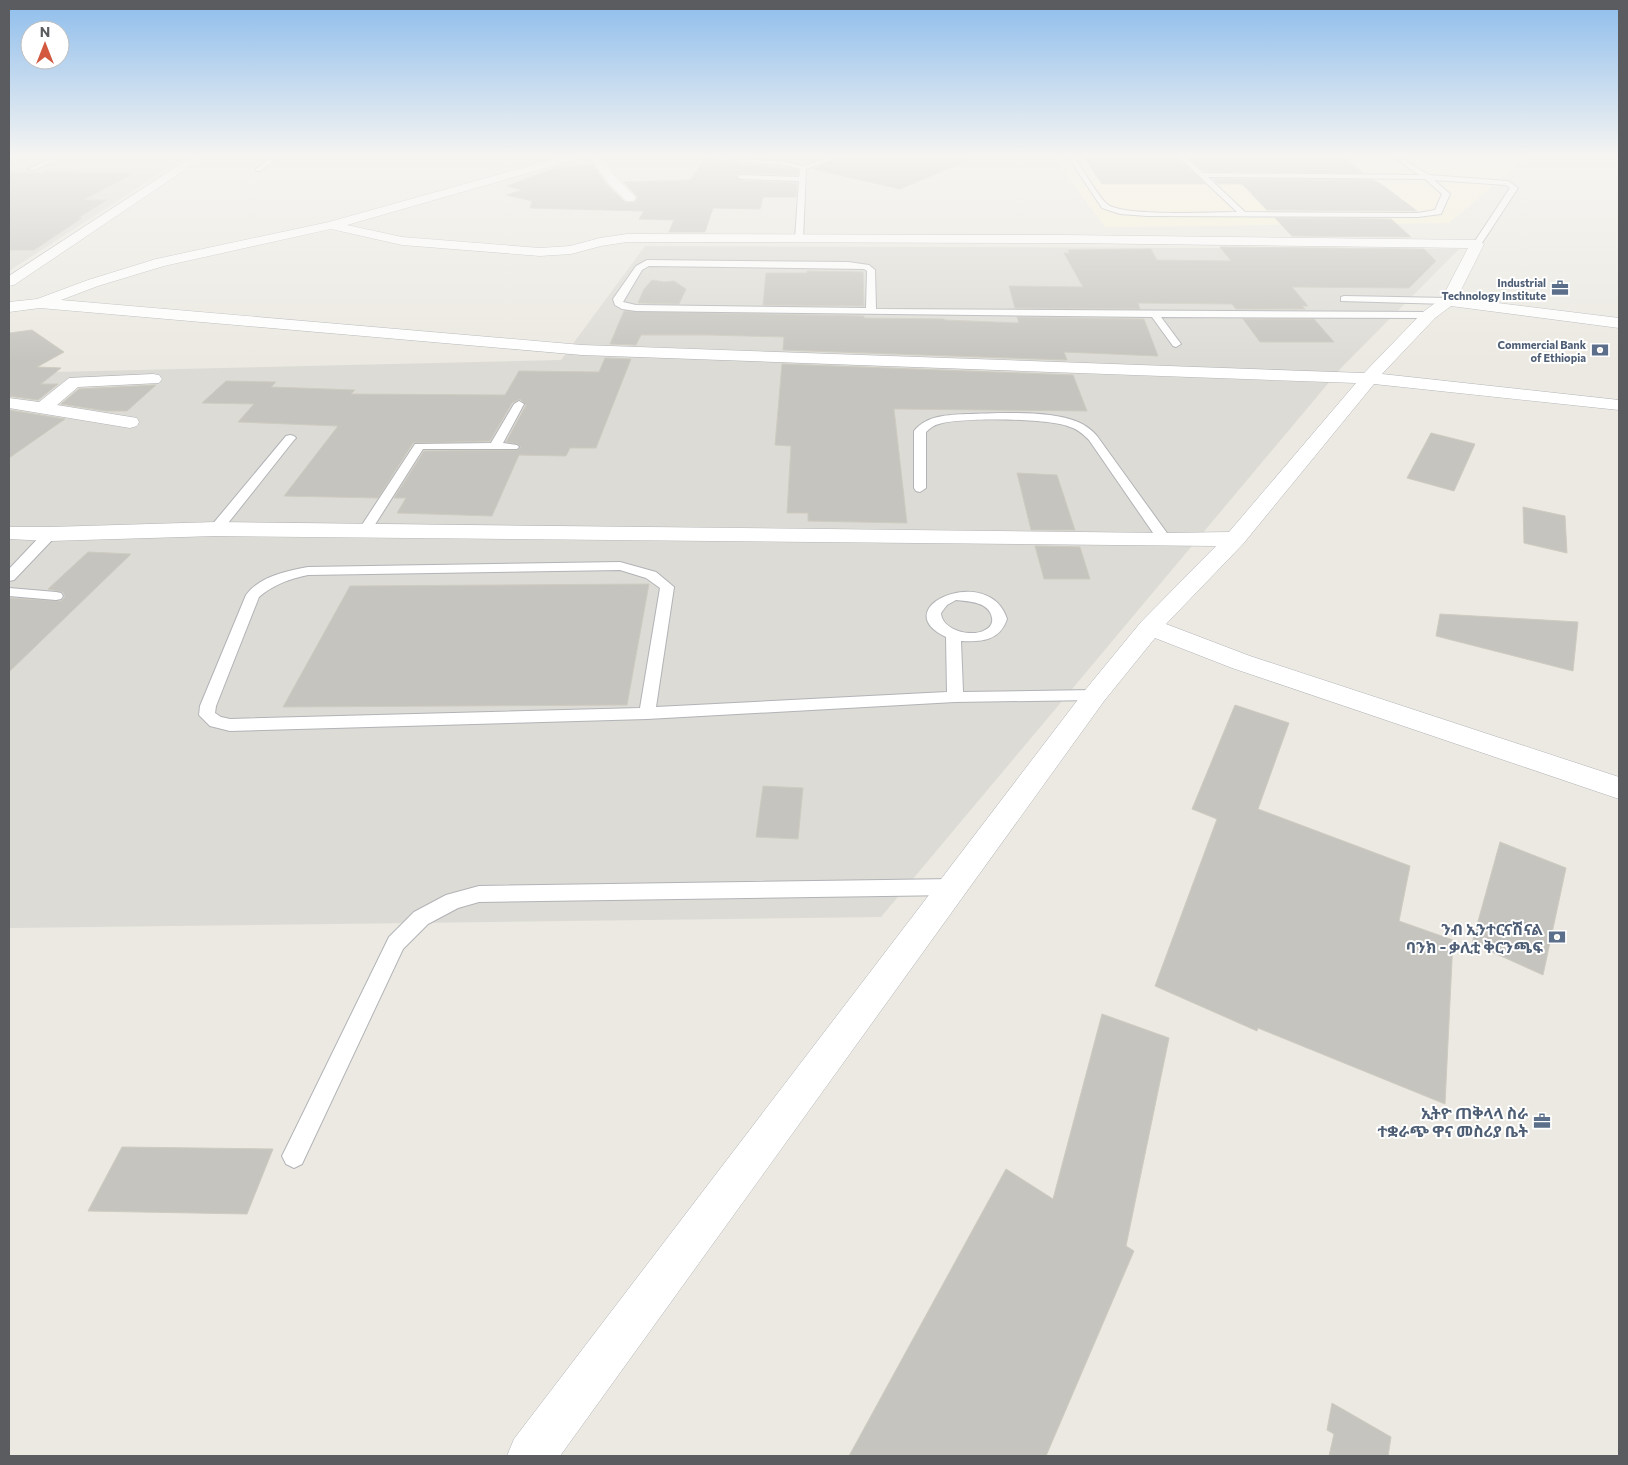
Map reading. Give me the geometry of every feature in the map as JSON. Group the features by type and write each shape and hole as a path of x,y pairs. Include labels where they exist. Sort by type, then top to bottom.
{"street":[{"path":"9,282 95,225"},
{"path":"40,303 93,283 161,262 329,225"},
{"path":"333,225 402,241 540,252 571,250 600,242 627,238 1054,239 1477,244"},
{"path":"531,1456 1095,695 1150,627 1235,539 1363,384 1438,308 1477,244"},
{"path":"9,307 40,303 582,350 1363,384 1619,405"},
{"path":"1438,308 1619,322"},
{"path":"42,409 75,382 153,379"},
{"path":"1363,384 1482,408"},
{"path":"9,403 130,422"},
{"path":"9,533 50,534 216,530 1166,540 1235,539"},
{"path":"1150,627 1240,662 1619,788"}],"lane":[{"path":"799,238 800,225"},
{"path":"1477,244 1489,225"},
{"path":"871,311 871,270 866,267 848,265 647,263 639,268 618,299 618,303 636,308 1156,316 1438,308"},
{"path":"1344,299 1438,308"},
{"path":"1156,316 1176,344"},
{"path":"495,447 519,404"},
{"path":"920,488 920,432 926,424 958,417 1057,420 1073,424 1085,430 1093,438 1166,540"},
{"path":"216,530 290,438"},
{"path":"364,531 419,446 513,448"},
{"path":"9,577 50,534"},
{"path":"648,713 667,587 658,577 644,571 620,566 308,571 286,575 264,584 253,595 208,706 207,715 216,722 230,725 648,713 954,697 1095,695"},
{"path":"9,592 56,596"},
{"path":"953,634 954,697"},
{"path":"294,1156 396,943 421,918 454,901 479,894 954,886"}],"shaded area":[{"path":"9,225 79,225 9,271"},
{"path":"1104,225 1245,225 1105,227"},
{"path":"645,246 1459,249 1341,368 881,917 9,928 9,373 561,360"}],"building":[{"path":"9,225 71,225 34,250 9,250"},
{"path":"672,225 707,225 705,232 669,232"},
{"path":"1282,225 1398,225 1411,237 1292,236"},
{"path":"1220,247 1424,249 1436,261 1409,288 1292,287 1308,306 1302,306 1305,309 1236,309 1232,304 1138,303 1140,309 1015,308 1009,286 1083,287 1064,253 1070,253 1068,250 1151,249 1157,260 1231,261"},
{"path":"807,271 863,272 864,306 763,305 766,273 807,273"},
{"path":"652,280 674,281 686,289 679,304 638,303 644,289"},
{"path":"624,311 864,316 864,318 944,319 1019,323 1017,317 1144,319 1158,356 1064,352 1067,360 783,350 784,337 707,335 641,335 636,345 610,344"},
{"path":"1243,319 1314,319 1334,342 1260,342"},
{"path":"32,330 64,352 37,367 61,368 41,384 58,384 38,400 9,396 9,333"},
{"path":"605,358 631,359 596,448 570,448 566,456 519,455 492,516 397,513 406,498 394,498 424,451 518,450 521,447 518,444 506,442 526,405 520,399 512,403 490,441 413,443 378,498 284,496 338,426 238,422 254,404 202,403 226,381 276,382 271,387 355,390 351,394 505,395 519,371 599,372"},
{"path":"782,364 1073,375 1087,411 894,409 907,523 808,521 808,513 787,513 791,446 775,445"},
{"path":"156,385 127,411 106,411 61,404 79,389"},
{"path":"9,410 65,419 9,458"},
{"path":"1431,433 1475,444 1454,491 1407,478"},
{"path":"1017,473 1057,475 1075,530 1031,530"},
{"path":"1523,507 1565,516 1567,553 1524,543"},
{"path":"1035,546 1080,547 1090,579 1044,579"},
{"path":"88,552 131,554 9,672 9,598 61,601 65,597 63,592 48,589"},
{"path":"649,584 627,705 283,707 350,586"},
{"path":"1440,614 1578,622 1573,671 1436,636"},
{"path":"1235,705 1289,723 1258,809 1410,866 1399,921 1453,940 1445,1104 1258,1028 1257,1031 1155,986 1217,819 1192,809"},
{"path":"763,786 803,788 798,839 756,837"},
{"path":"1500,842 1566,868 1543,975 1472,943"},
{"path":"1102,1014 1169,1038 1126,1246 1134,1251 1046,1456 849,1456 1006,1169 1053,1199"},
{"path":"122,1147 273,1149 247,1214 88,1211"},
{"path":"1332,1403 1391,1437 1388,1456 1329,1456 1334,1434 1327,1430"}],"place":[{"name":"Industrial Technology Institute","path":"1560,288"},
{"name":"Commercial Bank of Ethiopia","path":"1600,350"},
{"name":"ንብ ኢንተርናሽናል ባንክ - ቃሊቲ ቅርንጫፍ","path":"1557,937"},
{"name":"ኢትዮ ጠቅላላ ስራ ተቋራጭ ዋና መስሪያ ቤት","path":"1542,1121"}]}
